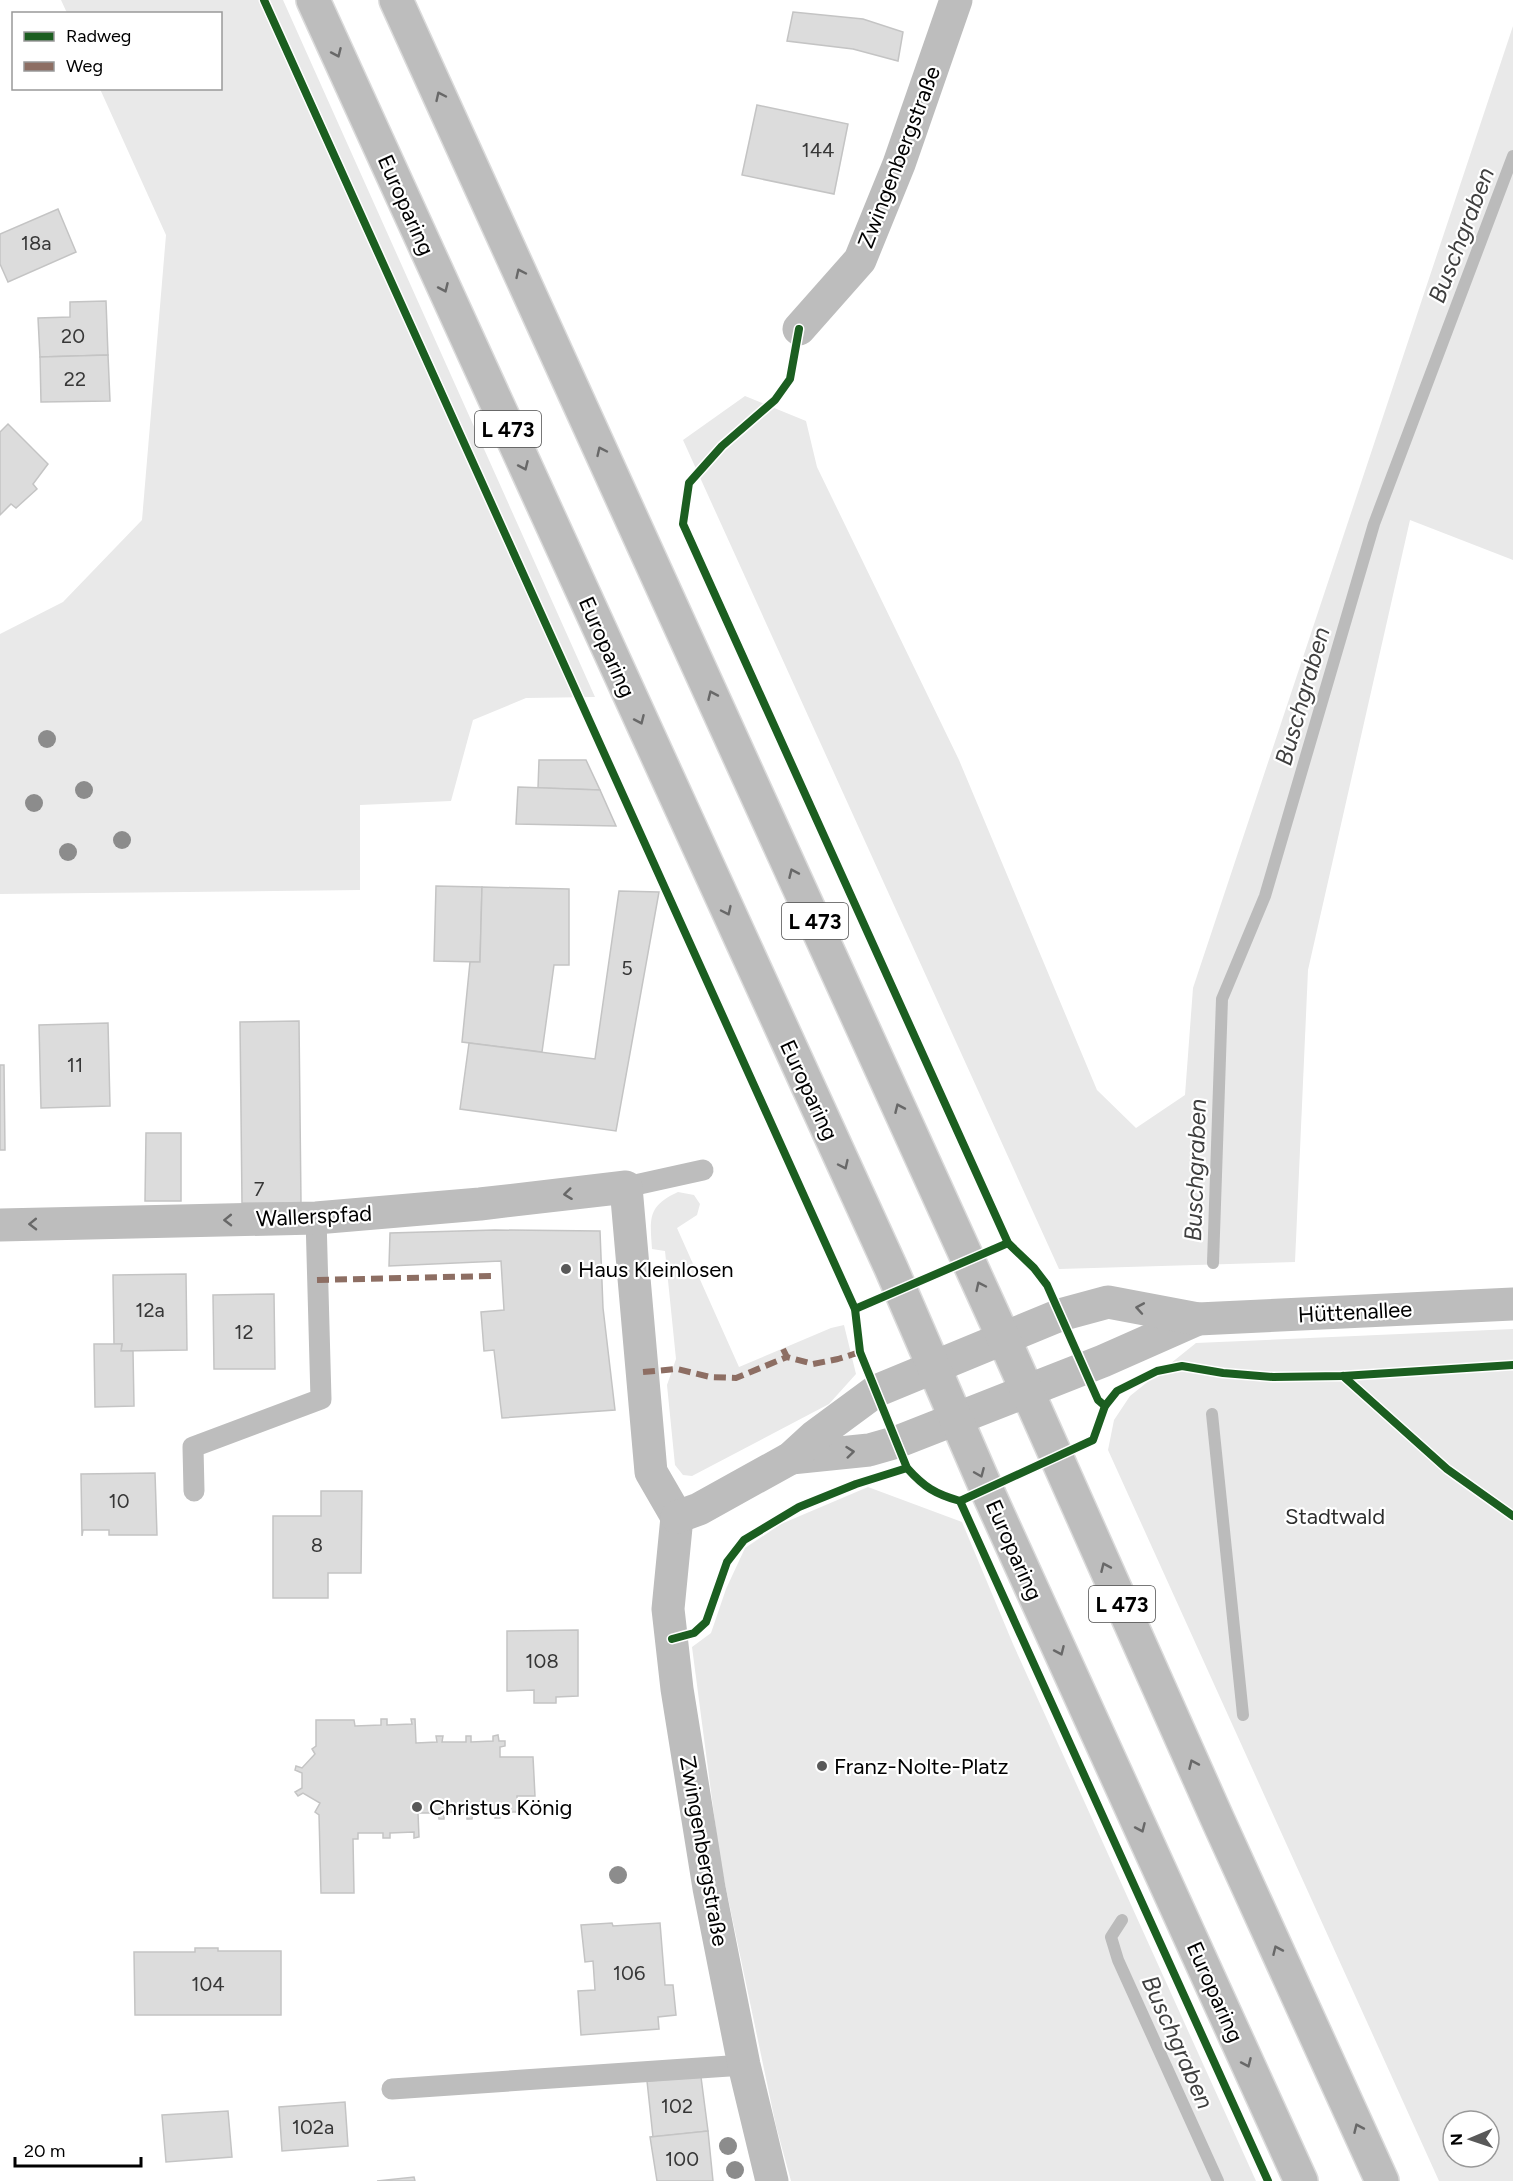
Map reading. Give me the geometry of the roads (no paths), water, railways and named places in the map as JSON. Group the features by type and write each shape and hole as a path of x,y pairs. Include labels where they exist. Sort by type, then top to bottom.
{"main road":[{"name":"Europaring","path":"313,0 886,1257 986,1488 1301,2181"},
{"name":"L 473","path":"396,0 1028,1391 1212,1807 1382,2181"},
{"name":"Zwingenbergstraße","path":"799,329 860,260 899,164 956,0"},
{"path":"626,1186 651,1472 677,1517 707,1505 791,1458 815,1436 876,1391 933,1368"},
{"name":"Wallerspfad","path":"0,1225 316,1218 480,1204 626,1186"},
{"name":"Hüttenallee","path":"933,1368 1060,1316 1108,1302 1198,1319 1513,1305"},
{"name":"Hüttenallee","path":"1028,1391 1198,1319"},
{"path":"791,1458 868,1450 1028,1391"},
{"name":"Zwingenbergstraße","path":"677,1517 668,1608 677,1689 709,1888 744,2065 772,2181"}],"lane":[{"path":"626,1186 703,1170"},
{"path":"194,1491 193,1447 321,1399 316,1218"},
{"path":"392,2089 744,2065"}],"waterway":[{"name":"Buschgraben","path":"1213,1263 1222,999 1265,896 1374,524 1513,156"},
{"name":"Buschgraben","path":"1212,1414 1243,1715"},
{"name":"Buschgraben","path":"1122,1920 1111,1937 1118,1960 1218,2181"}],"place":[{"name":"Haus Kleinlosen","path":"566,1269"},
{"name":"Franz-Nolte-Platz","path":"822,1766"},
{"name":"Christus König","path":"417,1807"}],"park label":[{"name":"Stadtwald","path":"1335,1516"}]}
